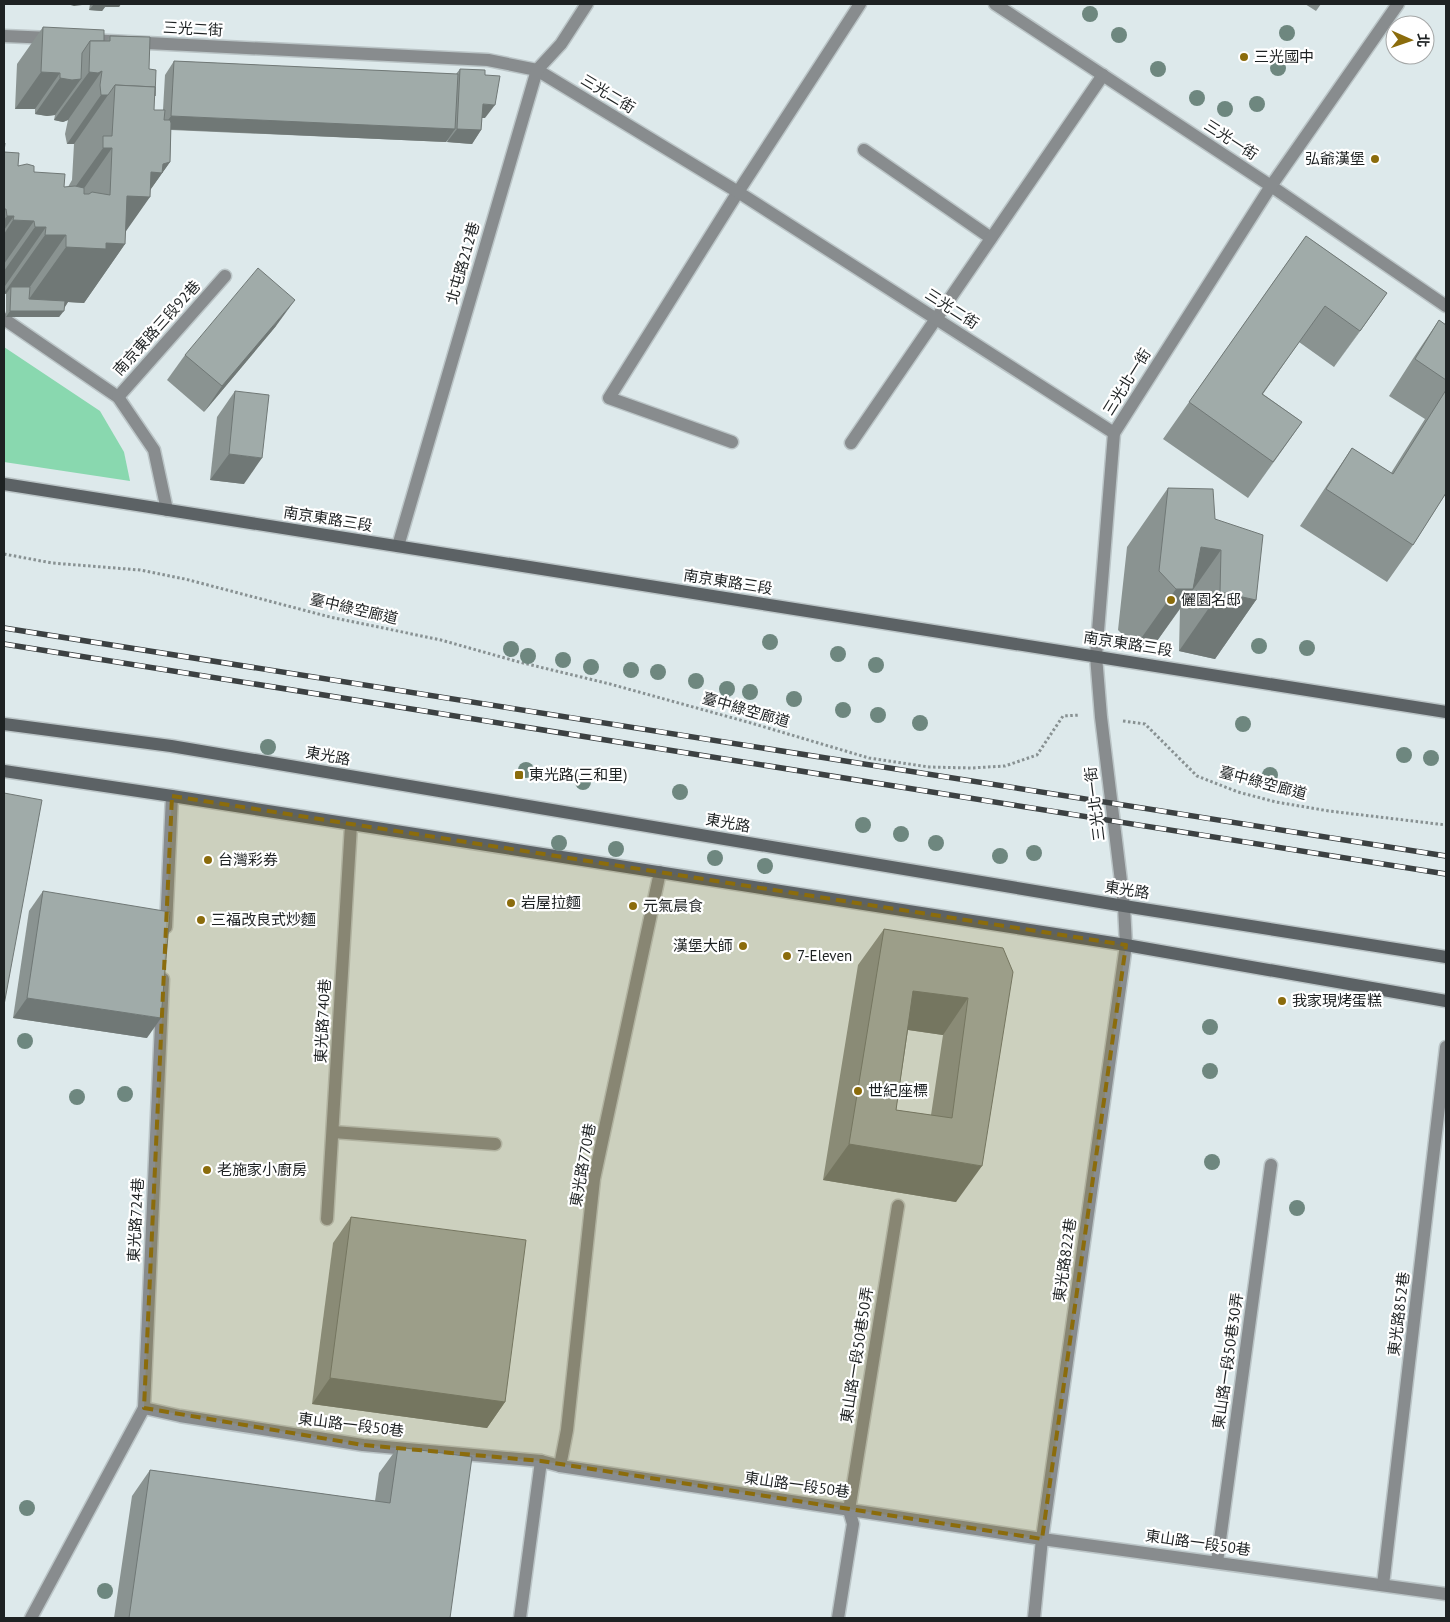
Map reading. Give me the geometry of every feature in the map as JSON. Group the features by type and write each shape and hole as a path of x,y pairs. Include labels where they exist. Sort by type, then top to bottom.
{"street":[{"name":"北屯路212巷","path":"398,546 536,70 561,44 588,4"},
{"path":"732,442 609,398 738,192 860,4"},
{"name":"三光一街","path":"995,4 1271,186 1446,306"},
{"name":"三光北一街","path":"1124,906 1101,717 1096,656 1114,433 1271,186 1398,4"},
{"name":"三光二街","path":"4,36 488,60 536,70 738,192 1114,433"},
{"path":"851,443 1103,75"},
{"path":"864,150 992,238"},
{"name":"南京東路三段92巷","path":"167,510 154,450 118,397 225,276"},
{"path":"4,319 118,397"},
{"name":"南京東路三段","path":"4,484 1446,712"},
{"name":"東光路","path":"4,724 171,746 1124,906 1446,957"},
{"path":"4,771 1126,946 1446,1001"},
{"path":"165,944 172,796"},
{"name":"東光路740巷","path":"327,1219 351,825"},
{"name":"東光路770巷","path":"560,1466 567,1430 594,1179 660,872"},
{"name":"東光路822巷","path":"1034,1618 1042,1539 1126,946 1124,906"},
{"name":"東光路724巷","path":"32,1618 144,1408 164,964"},
{"name":"東光路852巷","path":"1383,1585 1446,1047"},
{"path":"333,1132 494,1144"},
{"name":"東山路一段50巷30弄","path":"1217,1562 1271,1165"},
{"name":"東山路一段50巷50弄","path":"838,1618 853,1524 849,1510 898,1206"},
{"name":"東山路一段50巷","path":"144,1408 180,1416 363,1445 541,1461 560,1466 1042,1539 1446,1594"},
{"path":"520,1618 541,1461"}],"path":[{"name":"臺中綠空廊道","path":"4,554 52,563 140,570 185,579 330,617 440,640 610,684 869,758 929,767 971,768 1004,766 1037,755 1063,716 1081,715 1145,724 1197,776 1238,792 1276,802 1329,811 1446,825"}],"highlighted area":[{"path":"172,796 1126,945 1042,1539 541,1461 363,1445 144,1408"}],"green space":[{"path":"4,347 100,411 124,452 130,481 4,462"}],"building":[{"path":"43,27 104,30 104,41 90,41 82,53 81,79 60,78 60,73 41,72"},
{"path":"110,36 150,37 149,69 156,70 155,96 155,87 115,85 108,95 101,95 102,71 98,73 89,72 90,41 110,41"},
{"path":"174,61 458,74 455,129 171,116"},
{"path":"460,69 485,70 485,75 500,76 495,105 483,104 481,130 457,129"},
{"path":"115,85 155,87 154,110 165,110 164,120 170,120 171,123 170,162 163,164 162,173 151,172 150,197 127,196 125,244 106,243 106,249 66,247 66,235 45,235 46,227 35,227 34,221 13,220 14,216 7,216 6,209 4,209 4,152 19,153 18,166 27,164 34,166 34,172 65,174 64,187 75,186 84,188 84,194 92,192 110,195 112,148 103,148 103,136 112,136"},
{"path":"1306,236 1387,293 1360,331 1325,306 1262,394 1302,422 1273,462 1189,402"},
{"path":"258,268 295,300 222,386 185,355"},
{"path":"11,287 30,287 29,299 65,301 64,311 10,311"},
{"path":"1439,320 1446,325 1446,380 1415,359"},
{"path":"1446,390 1446,493 1413,545 1326,489 1352,448 1393,474"},
{"path":"235,391 269,395 262,458 229,454"},
{"path":"1168,488 1213,489 1215,519 1263,535 1256,600 1220,592 1221,550 1201,547 1193,589 1176,589 1159,571"},
{"path":"4,793 42,800 4,1005"},
{"path":"43,891 170,912 161,1018 27,998"},
{"path":"884,929 1003,948 1013,972 982,1166 849,1144","holes":["913,991 968,998 952,1118 896,1110"]},
{"path":"351,1217 526,1240 505,1402 330,1378"},
{"path":"398,1447 472,1457 450,1618 129,1618 150,1470 390,1503"}],"railway":[{"path":"4,628 1446,856"},
{"path":"4,644 1446,874"}],"place":[{"name":"三光國中","path":"1244,57"},
{"name":"弘爺漢堡","path":"1375,159"},
{"name":"儷園名邸","path":"1171,600"},
{"name":"東光路(三和里)","path":"519,775"},
{"name":"台灣彩券","path":"208,860"},
{"name":"岩屋拉麵","path":"511,903"},
{"name":"元氣晨食","path":"633,906"},
{"name":"三福改良式炒麵","path":"201,920"},
{"name":"漢堡大師","path":"743,946"},
{"name":"7-Eleven","path":"787,956"},
{"name":"我家現烤蛋糕","path":"1282,1001"},
{"name":"世紀座標","path":"858,1091"},
{"name":"老施家小廚房","path":"207,1170"}]}
